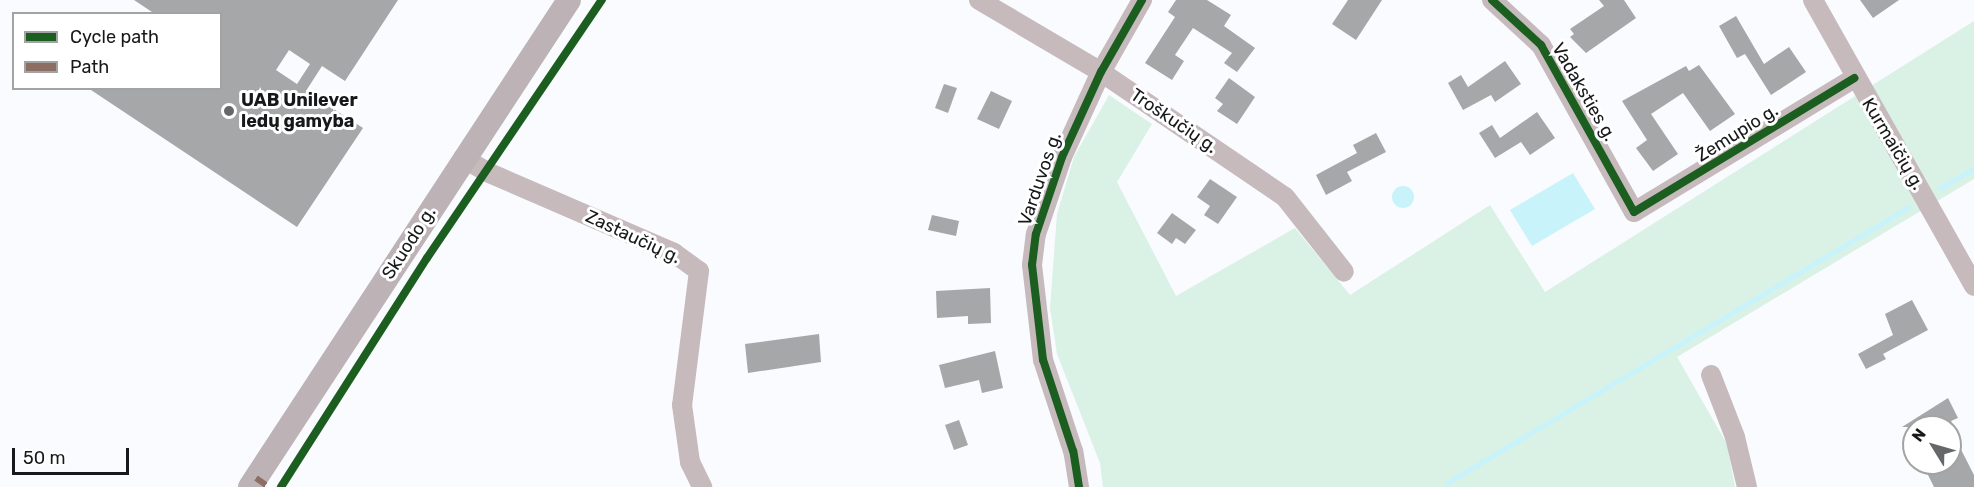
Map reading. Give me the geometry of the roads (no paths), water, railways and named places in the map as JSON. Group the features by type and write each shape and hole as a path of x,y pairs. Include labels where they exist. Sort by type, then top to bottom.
{"main road":[{"name":"Skuodo g.","path":"250,487 569,0"}],"street":[{"name":"Troškučių g.","path":"979,0 1101,72 1285,197 1344,272"},
{"name":"Varduvos g.","path":"1079,487 1073,451 1043,360 1032,265 1045,203 1101,72 1142,0"},
{"name":"Vadaksties g.","path":"1492,0 1541,45 1634,212"},
{"name":"Kurmaičių g.","path":"1813,0 1854,78 1956,248 1974,286"},
{"name":"Žemupio g.","path":"1634,212 1854,78"},
{"name":"Zastaučių g.","path":"464,158 487,172 674,253 699,271 682,405 690,462 702,487"},
{"path":"1711,375 1735,437 1746,487"}],"water":[{"path":"1573,173 1595,209 1532,246 1510,210"},
{"path":"1399,186 1407,186 1414,193 1414,201 1407,208 1399,208 1392,201 1392,193"}],"waterway":[{"path":"1940,188 1974,168"},
{"path":"1447,483 1909,207"}],"place":[{"name":"UAB Unilever ledų gamyba","path":"229,111"}]}
